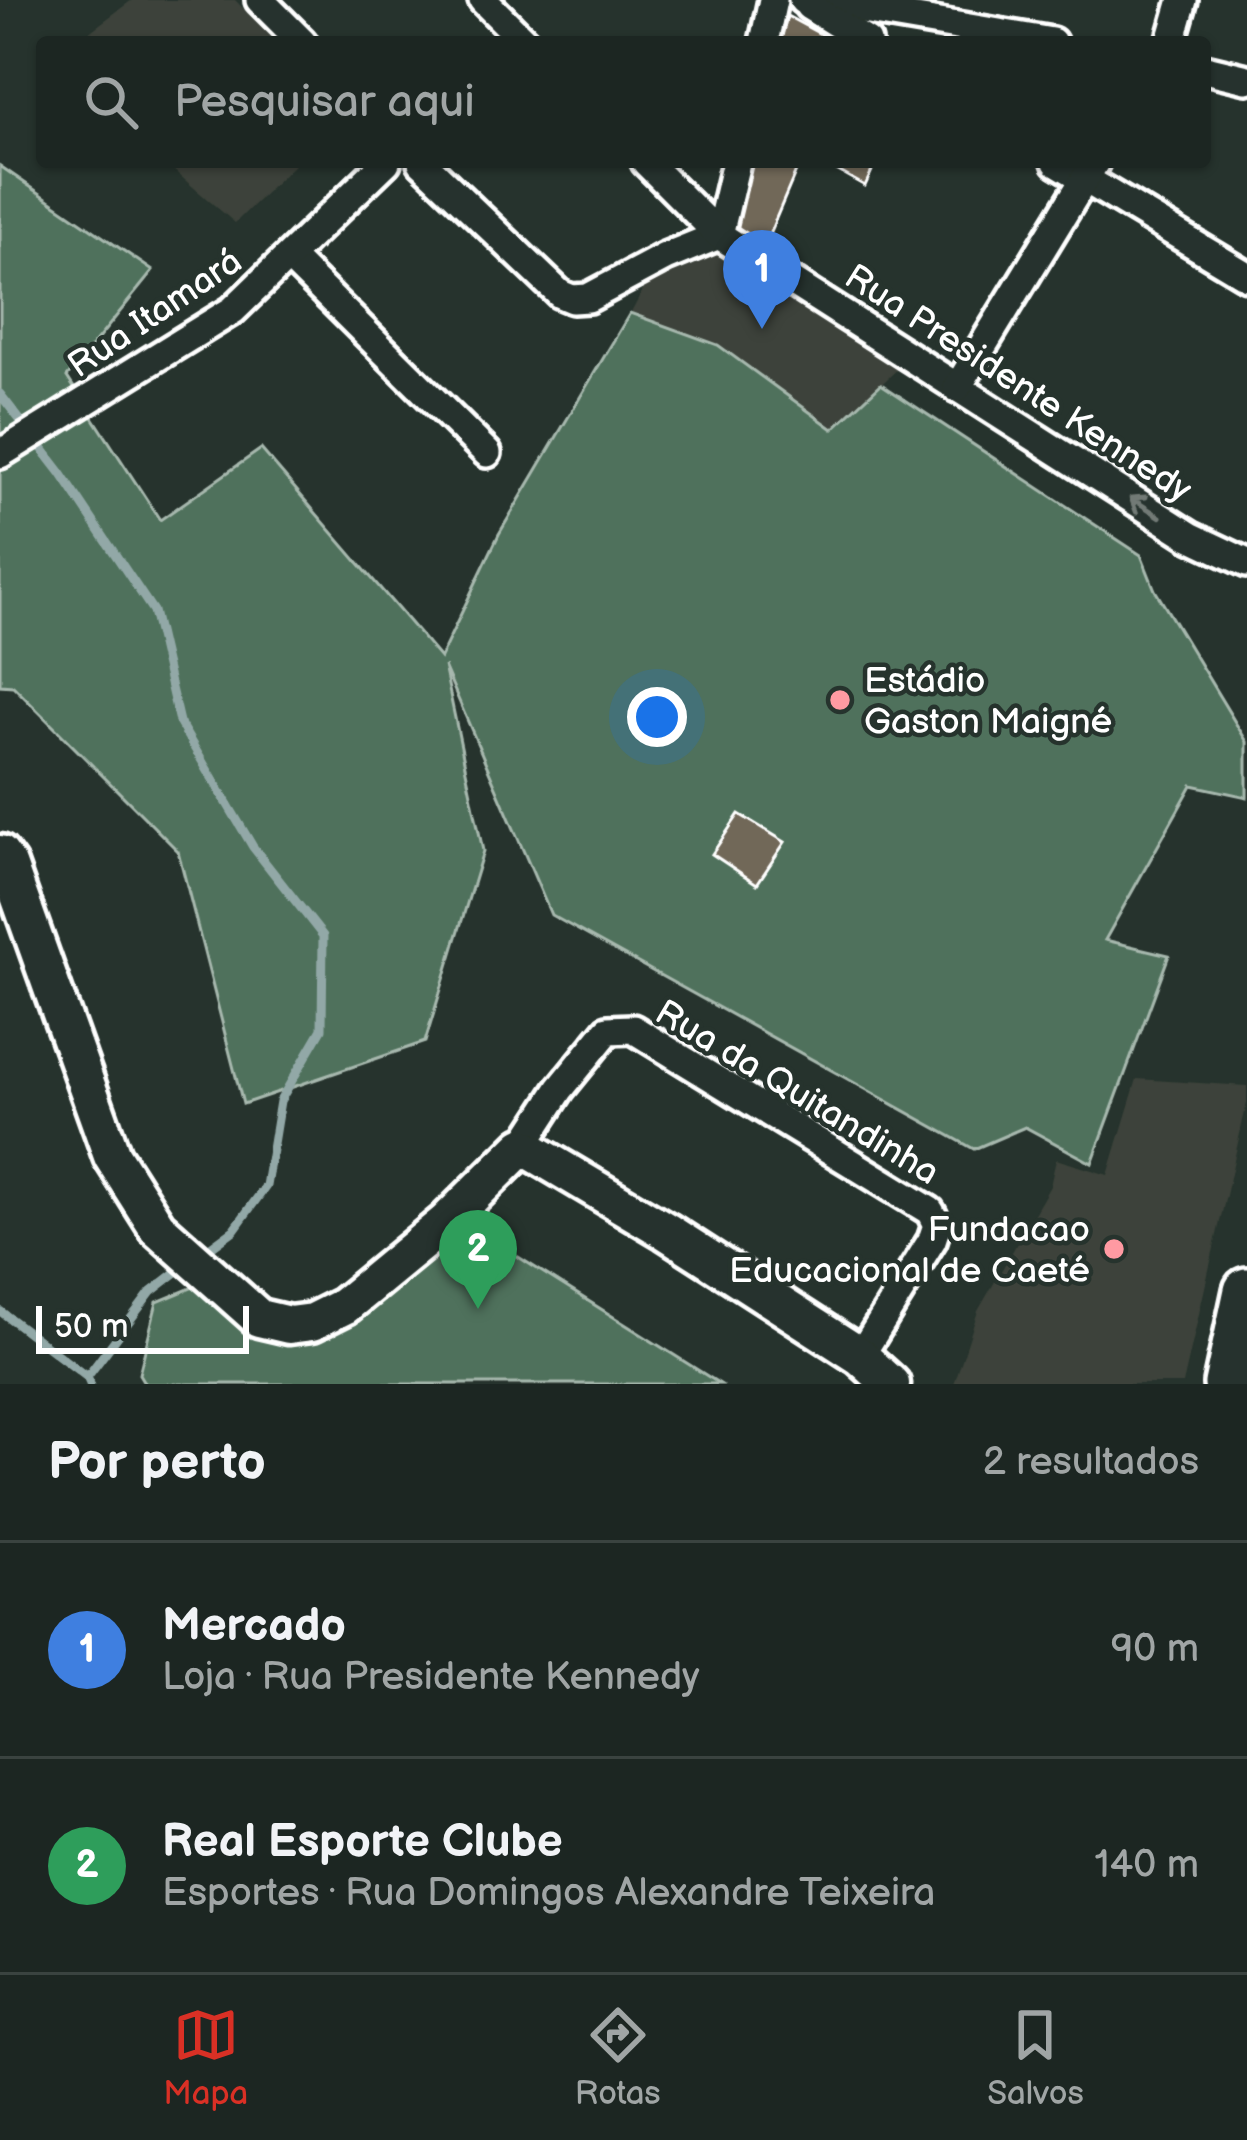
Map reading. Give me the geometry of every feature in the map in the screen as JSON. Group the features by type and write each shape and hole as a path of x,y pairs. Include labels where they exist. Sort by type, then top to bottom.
{"main road":[{"path":"1227,1384 1247,1291"}],"street":[{"path":"260,0 296,36"},
{"path":"483,0 519,36"},
{"path":"765,36 773,0"},
{"path":"802,0 858,36"},
{"path":"802,0 1016,36"},
{"path":"1173,36 1183,0"},
{"path":"1211,70 1247,79"},
{"name":"Rua Itamará","path":"0,454 207,329 291,259 380,168"},
{"path":"428,168 560,294 572,299 605,291 665,257 719,235 735,168"},
{"name":"Rua Presidente Kennedy","path":"652,168 719,235 1190,536 1247,563"},
{"path":"958,388 1089,170 1247,276"},
{"path":"291,259 487,453"},
{"path":"0,854 8,865 112,1156 157,1227 259,1318 270,1323 312,1322 344,1306 428,1237 523,1146 860,1356 891,1384"},
{"name":"Rua da Quitandinha","path":"523,1146 608,1030 633,1029 930,1211 937,1226 932,1240 860,1356"}],"shaded area":[{"path":"132,0 235,0 270,36 84,36"},
{"path":"171,168 291,168 235,223"},
{"path":"723,249 904,363 834,429 718,345 631,313 654,269"},
{"name":"Fundacao Educacional de Caeté","path":"1137,1079 1247,1086 1183,1384 954,1384 978,1311 1050,1186 1056,1159 1108,1175"}],"green space":[{"name":"Estádio Gaston Maigné","path":"0,166 153,271 67,377 160,520 261,449 440,658 499,534 630,313 718,345 833,429 881,384 1141,555 1155,590 1247,742 1247,797 1192,785 1105,940 1169,955 1092,1163 1025,1127 974,1149 551,915 444,666 483,851 425,1042 243,1104 178,851 13,686 0,685"},
{"path":"466,1224 720,1384 145,1384 139,1374 157,1302 203,1283 237,1316 299,1342 330,1328"}],"building":[{"path":"787,16 824,36 782,36"},
{"path":"745,168 797,168 765,244 730,224"},
{"path":"833,168 873,168 865,186"},
{"path":"739,814 785,842 757,884 712,854"}],"waterway":[{"path":"0,394 61,473 153,611 179,722 253,847 323,936 322,1029 280,1101 266,1186 234,1230 200,1255"},
{"path":"90,1384 87,1377 151,1292 187,1264"},
{"path":"0,1311 87,1377"}],"place":[{"name":"Mercado","path":"762,329"},
{"name":"Estádio Gaston Maigné","path":"840,700"},
{"name":"Fundacao Educacional de Caeté","path":"1114,1249"},
{"name":"Real Esporte Clube","path":"478,1309"}]}
